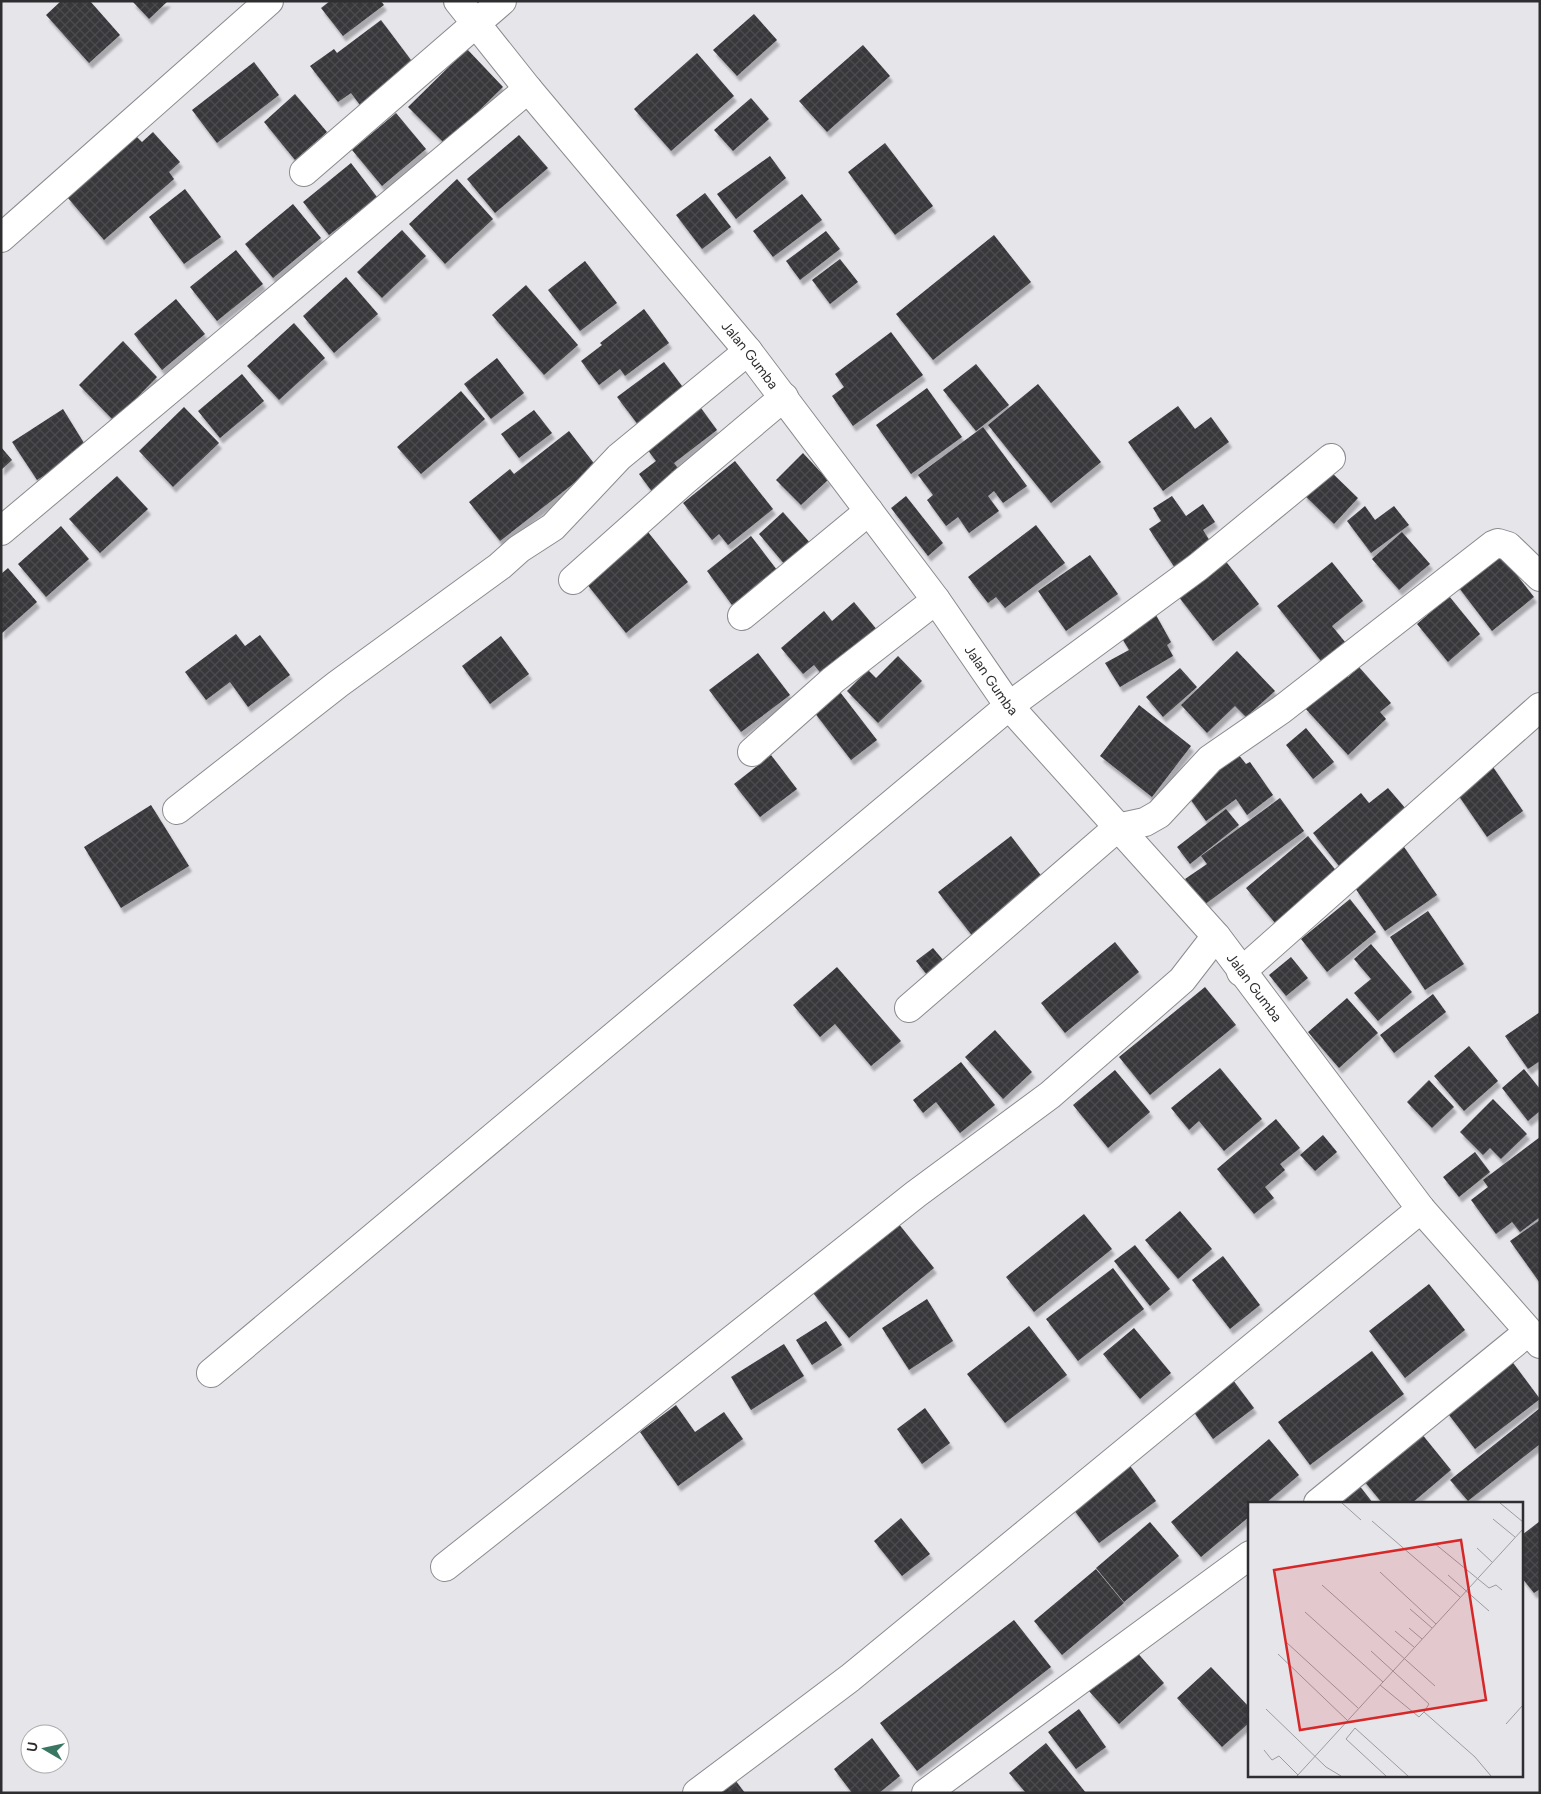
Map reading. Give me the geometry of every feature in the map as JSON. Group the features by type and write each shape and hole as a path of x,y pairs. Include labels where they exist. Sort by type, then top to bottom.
{"street":[{"path":"1,238 269,1"},
{"name":"Jalan Gumba","path":"458,1 528,89 748,351 784,397 936,600 1009,706 1216,936 1241,972 1421,1209 1534,1338"},
{"path":"304,172 502,1"},
{"path":"1,530 528,89"},
{"path":"178,810 338,684 500,566 520,549 553,528 619,457 748,351"},
{"path":"573,580 683,482 784,397"},
{"path":"211,1373 1009,706 1198,567 1331,458"},
{"path":"742,616 869,511"},
{"path":"909,1008 1117,828 1145,822 1160,814 1210,759 1281,710 1493,545 1498,543 1508,546 1540,577"},
{"path":"752,752 833,680 936,600"},
{"path":"1241,972 1540,707"},
{"path":"445,1567 916,1194 1050,1095 1182,980 1216,936"},
{"path":"697,1793 850,1678 1421,1209"},
{"path":"1319,1502 1534,1338"},
{"path":"926,1793 1248,1556"}],"building":[{"path":"61,1 90,1 120,35 89,63 46,15"},
{"path":"132,1 168,1 149,19"},
{"path":"330,1 381,1 384,5 343,36 321,8"},
{"path":"754,14 777,40 737,76 713,50"},
{"path":"381,20 417,68 363,109 351,93 338,102 310,66 334,49 337,53"},
{"path":"863,45 890,76 827,132 799,101"},
{"path":"467,49 503,87 445,144 408,107"},
{"path":"697,53 734,96 671,151 634,109"},
{"path":"254,62 279,95 217,143 192,110"},
{"path":"295,94 327,132 295,160 264,122"},
{"path":"751,98 769,119 733,151 714,130"},
{"path":"396,113 426,149 382,186 352,150"},
{"path":"153,132 180,162 169,172 174,179 104,240 67,197 136,136 142,142"},
{"path":"519,135 548,168 495,213 467,179"},
{"path":"885,143 933,206 895,235 848,172"},
{"path":"770,156 786,178 736,219 717,194"},
{"path":"351,163 377,197 329,235 303,202"},
{"path":"457,179 493,219 445,264 409,224"},
{"path":"185,189 221,237 184,264 149,217"},
{"path":"705,193 731,227 702,249 676,215"},
{"path":"802,194 822,220 773,257 753,231"},
{"path":"293,204 321,238 273,278 245,244"},
{"path":"402,230 426,256 382,298 357,272"},
{"path":"826,231 840,249 800,280 786,261"},
{"path":"994,235 1031,282 933,360 896,314"},
{"path":"236,250 263,284 217,321 190,287"},
{"path":"840,259 858,282 830,304 812,280"},
{"path":"585,261 617,303 580,331 548,290"},
{"path":"346,277 378,314 334,353 303,316"},
{"path":"526,285 578,345 544,375 492,315"},
{"path":"176,299 205,334 162,370 134,334"},
{"path":"644,309 669,343 625,376 620,369 599,385 581,361 602,345 600,343"},
{"path":"294,323 325,358 279,400 247,366"},
{"path":"891,332 923,375 853,426 832,396 844,387 835,374"},
{"path":"123,341 157,377 114,421 79,385"},
{"path":"497,358 524,393 491,419 464,384"},
{"path":"664,362 688,394 642,430 617,397"},
{"path":"976,364 1009,405 976,431 943,390"},
{"path":"242,374 264,401 220,438 198,411"},
{"path":"1038,384 1101,462 1051,503 988,425"},
{"path":"927,388 962,437 911,474 876,425"},
{"path":"461,391 485,419 421,474 397,447"},
{"path":"1178,406 1195,429 1211,417 1229,442 1163,491 1128,442"},
{"path":"184,407 219,443 173,487 139,451"},
{"path":"701,408 717,430 674,463 681,472 653,493 639,474 656,461 647,449"},
{"path":"63,409 87,448 37,480 12,442"},
{"path":"534,410 552,433 519,458 501,434"},
{"path":"983,427 1027,486 1003,503 994,491 988,496 999,511 969,533 958,517 946,526 927,500 933,495 918,475"},
{"path":"569,431 596,466 500,541 469,502 510,469 514,474"},
{"path":"1,447 12,460 1,470"},
{"path":"803,453 828,480 801,505 776,480"},
{"path":"735,461 773,509 728,545 719,534 712,540 683,503"},
{"path":"1327,468 1358,498 1334,524 1303,494"},
{"path":"117,476 148,509 100,553 69,519"},
{"path":"906,496 943,543 928,556 891,508"},
{"path":"1172,496 1186,516 1203,504 1215,522 1203,530 1215,549 1179,574 1149,529 1161,521 1153,508"},
{"path":"1365,506 1375,520 1394,506 1409,525 1371,553 1347,521"},
{"path":"783,512 811,544 786,566 759,534"},
{"path":"1036,525 1065,563 1005,608 996,597 988,603 968,577"},
{"path":"61,526 89,559 46,597 18,564"},
{"path":"648,532 688,582 626,633 586,583"},
{"path":"1402,532 1430,564 1399,590 1372,559"},
{"path":"751,536 777,570 732,605 707,571"},
{"path":"1498,551 1534,597 1492,631 1456,584"},
{"path":"1090,555 1118,594 1066,631 1038,591"},
{"path":"1224,559 1259,604 1213,641 1178,596"},
{"path":"1332,562 1363,601 1332,626 1345,642 1321,661 1277,606"},
{"path":"8,568 37,602 1,634 1,574"},
{"path":"1449,596 1480,634 1448,662 1417,624"},
{"path":"854,602 878,631 824,677 814,665 803,674 781,648 824,611 832,621"},
{"path":"1156,615 1171,642 1167,645 1173,656 1120,687 1105,663 1129,650 1120,635"},
{"path":"236,634 245,646 260,635 290,675 248,707 230,682 206,700 185,672"},
{"path":"501,636 529,674 490,704 462,666"},
{"path":"1237,651 1275,691 1246,717 1235,706 1207,733 1181,705"},
{"path":"758,653 790,695 741,732 709,690"},
{"path":"898,656 922,681 878,723 847,691 868,670 876,678"},
{"path":"1359,667 1391,703 1380,712 1386,719 1348,755 1304,707 1343,671 1348,677"},
{"path":"1180,668 1197,687 1163,717 1146,697"},
{"path":"840,692 877,740 851,760 814,712"},
{"path":"1139,705 1191,746 1152,797 1100,756"},
{"path":"1306,728 1334,762 1313,779 1286,745"},
{"path":"1238,754 1246,764 1250,762 1273,795 1247,815 1236,799 1206,821 1185,792"},
{"path":"771,755 797,789 760,817 734,784"},
{"path":"1491,764 1523,811 1487,837 1454,789"},
{"path":"1388,788 1412,816 1387,826 1339,866 1313,833 1361,793 1369,803"},
{"path":"1280,798 1304,831 1204,905 1185,879 1207,864 1201,856"},
{"path":"151,805 189,866 121,908 84,847"},
{"path":"1226,809 1239,825 1190,864 1177,847"},
{"path":"1011,836 1046,882 974,938 938,892"},
{"path":"1308,836 1338,873 1276,924 1246,888"},
{"path":"1402,844 1437,895 1385,931 1355,888 1364,882 1359,874"},
{"path":"1350,899 1376,932 1327,972 1301,939"},
{"path":"1428,911 1464,964 1425,990 1390,937"},
{"path":"1115,942 1139,972 1065,1033 1041,1003"},
{"path":"1371,944 1412,992 1378,1021 1354,993 1371,979 1354,959"},
{"path":"933,948 949,967 932,981 916,961"},
{"path":"1291,957 1308,978 1286,996 1269,975"},
{"path":"837,967 901,1041 871,1066 835,1024 820,1037 793,1005"},
{"path":"1205,987 1236,1025 1150,1095 1119,1057"},
{"path":"1433,994 1446,1012 1394,1053 1380,1035"},
{"path":"1347,998 1378,1033 1339,1068 1308,1032"},
{"path":"1540,1012 1540,1061 1528,1069 1505,1036"},
{"path":"995,1030 1032,1072 1003,1099 965,1057"},
{"path":"1469,1046 1498,1081 1464,1111 1434,1076"},
{"path":"961,1062 995,1105 960,1133 936,1102 923,1113 913,1100"},
{"path":"1220,1068 1262,1119 1224,1151 1199,1121 1189,1130 1171,1108"},
{"path":"1524,1069 1540,1089 1540,1111 1528,1121 1502,1088"},
{"path":"1115,1070 1150,1112 1108,1148 1073,1105"},
{"path":"1429,1080 1454,1107 1432,1128 1407,1102"},
{"path":"1493,1099 1527,1134 1501,1159 1490,1148 1483,1155 1460,1132"},
{"path":"1276,1119 1300,1148 1280,1164 1285,1170 1265,1187 1274,1198 1254,1214 1217,1169"},
{"path":"1323,1135 1337,1152 1315,1171 1300,1155"},
{"path":"1540,1137 1540,1217 1520,1232 1512,1222 1496,1234 1471,1200 1488,1187 1483,1180"},
{"path":"1475,1152 1490,1172 1459,1197 1443,1177"},
{"path":"1180,1211 1212,1249 1178,1279 1145,1240"},
{"path":"1084,1214 1112,1249 1034,1312 1006,1277"},
{"path":"1540,1220 1540,1283 1510,1241"},
{"path":"898,1223 934,1268 849,1338 813,1293"},
{"path":"1135,1245 1170,1289 1150,1306 1114,1261"},
{"path":"1223,1256 1260,1305 1230,1329 1192,1280"},
{"path":"1113,1268 1144,1309 1078,1361 1046,1319"},
{"path":"1429,1284 1465,1330 1405,1378 1369,1331"},
{"path":"927,1299 953,1341 909,1370 882,1328"},
{"path":"826,1321 842,1345 812,1365 796,1340"},
{"path":"1029,1326 1067,1375 1005,1423 967,1374"},
{"path":"1134,1328 1171,1373 1140,1399 1103,1354"},
{"path":"784,1344 804,1376 751,1410 731,1377"},
{"path":"1372,1351 1404,1394 1310,1465 1278,1422"},
{"path":"1511,1360 1540,1399 1475,1449 1446,1411"},
{"path":"1233,1380 1254,1408 1213,1439 1193,1411"},
{"path":"676,1405 695,1432 724,1412 743,1439 678,1486 640,1432"},
{"path":"925,1408 950,1443 922,1464 897,1429"},
{"path":"1540,1408 1540,1444 1468,1501 1450,1480"},
{"path":"1417,1428 1451,1470 1413,1502 1381,1502 1360,1476"},
{"path":"1269,1439 1299,1475 1267,1502 1248,1502 1248,1518 1201,1557 1171,1522"},
{"path":"1128,1463 1156,1501 1099,1543 1071,1506"},
{"path":"1355,1480 1372,1502 1328,1502"},
{"path":"901,1518 930,1554 902,1576 874,1541"},
{"path":"1540,1521 1540,1589 1534,1593 1524,1580 1524,1533"},
{"path":"1150,1522 1179,1556 1124,1602 1096,1568"},
{"path":"1096,1569 1124,1603 1062,1655 1034,1621"},
{"path":"1014,1620 1051,1667 917,1771 880,1723"},
{"path":"1134,1649 1164,1683 1119,1724 1088,1690"},
{"path":"1211,1667 1248,1706 1248,1724 1222,1747 1177,1698"},
{"path":"1079,1709 1106,1747 1076,1769 1048,1732"},
{"path":"872,1738 900,1776 879,1793 852,1793 834,1769"},
{"path":"1046,1743 1086,1793 1026,1793 1009,1773"},
{"path":"729,1772 745,1793 704,1793"}]}
